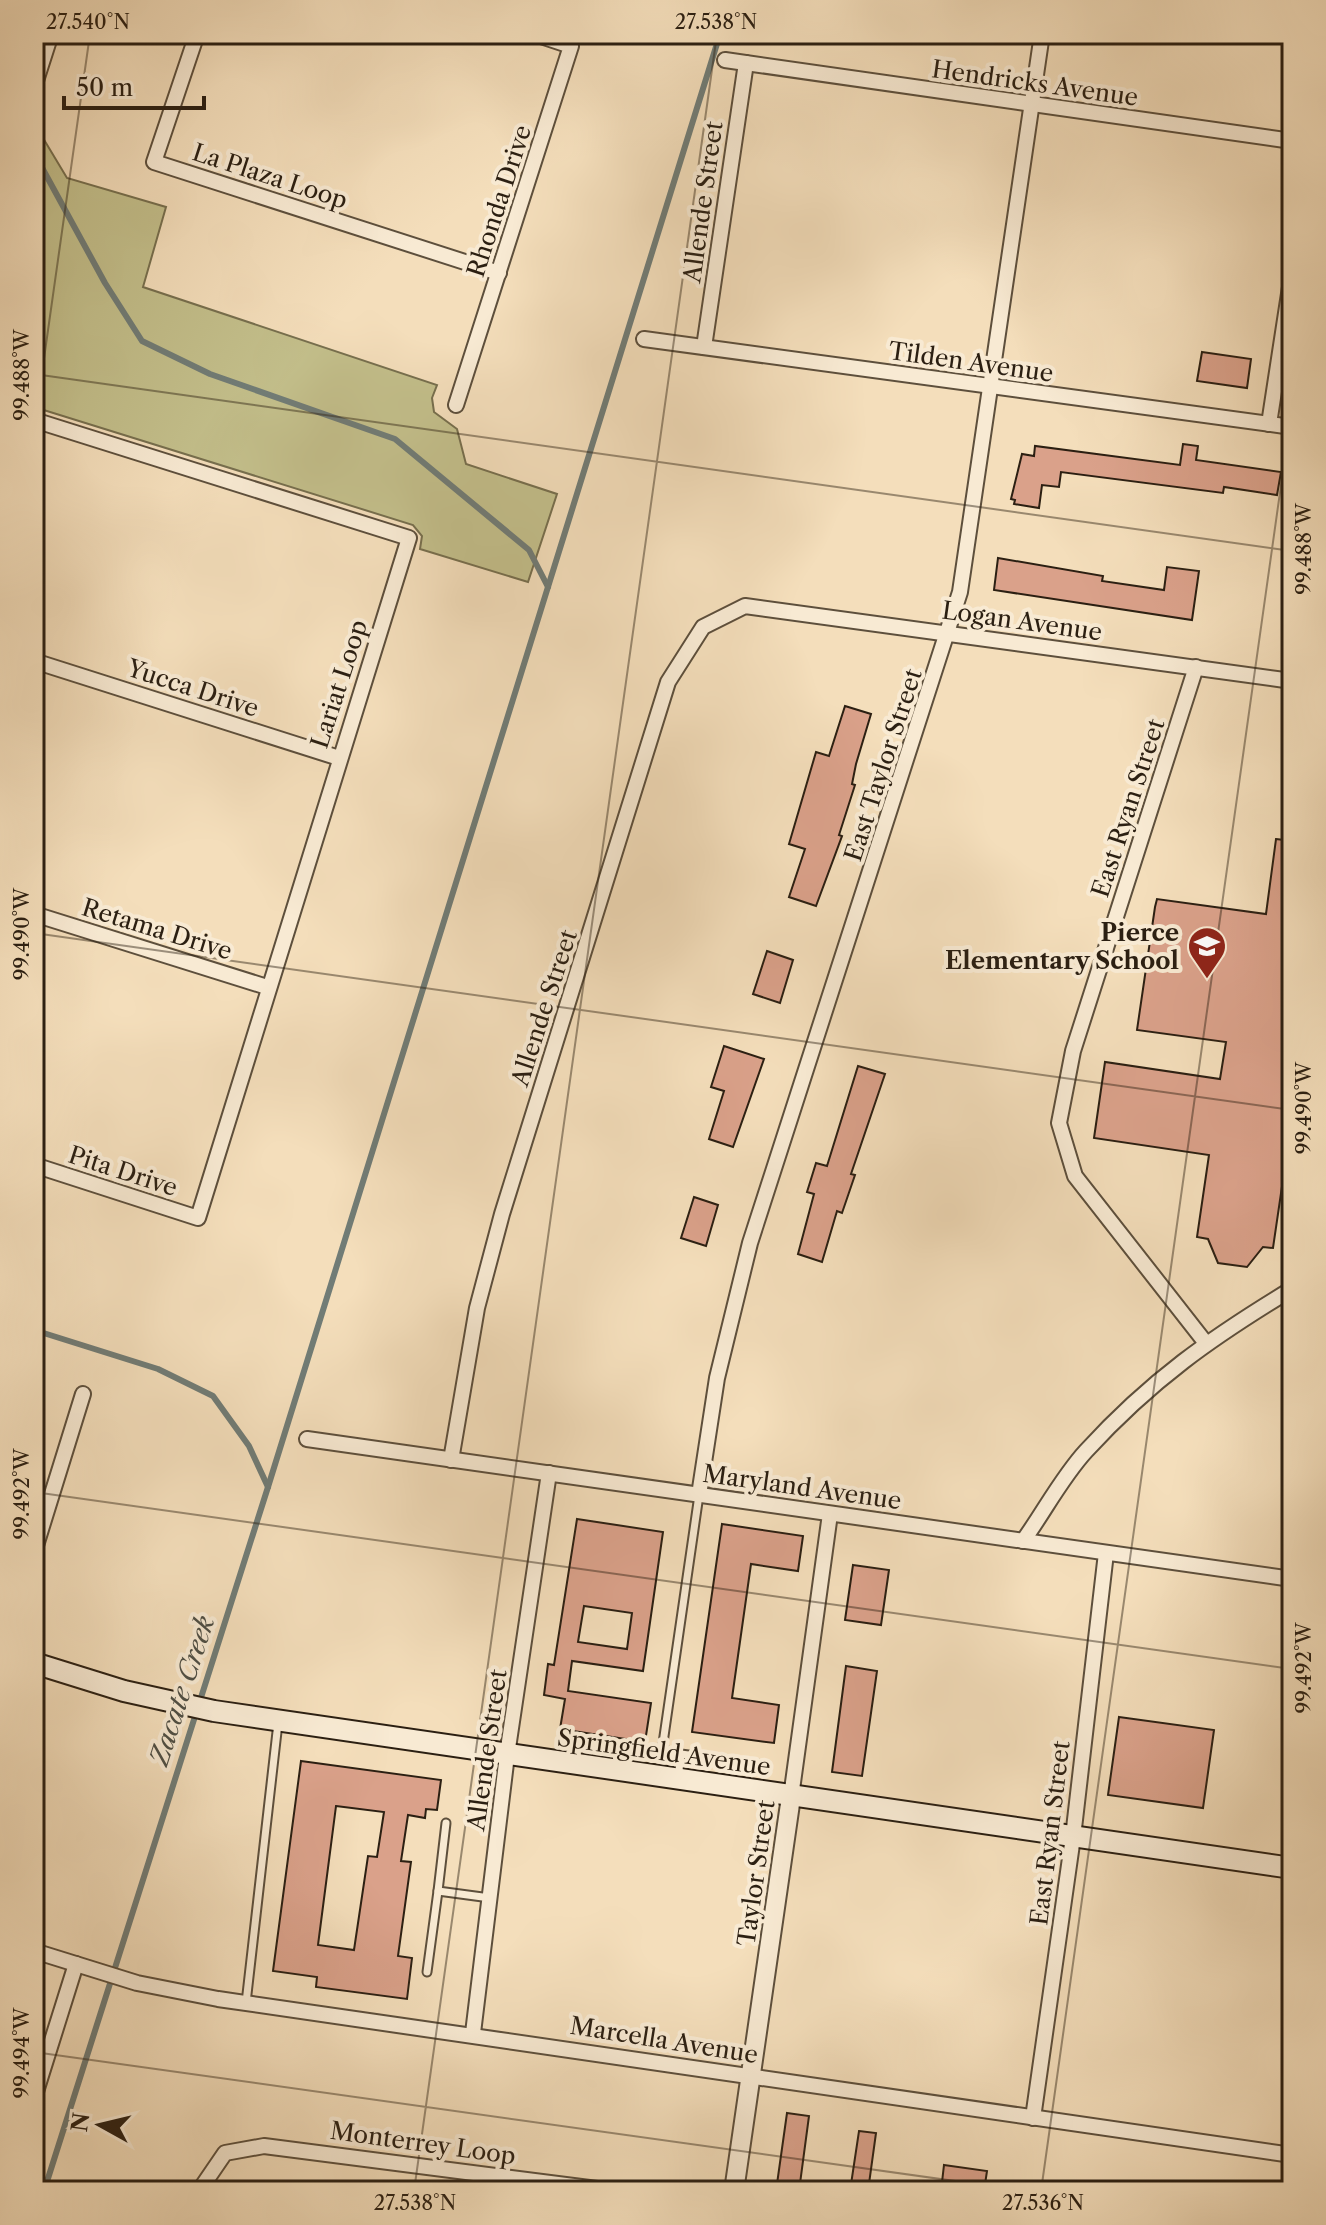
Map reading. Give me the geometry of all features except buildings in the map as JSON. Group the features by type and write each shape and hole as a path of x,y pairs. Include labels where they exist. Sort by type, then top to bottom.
{"main road":[{"name":"Springfield Avenue","path":"34,1663 173,1704 214,1711 1292,1868"}],"street":[{"path":"34,87 51,34"},
{"name":"La Plaza Loop","path":"197,34 154,162 499,273"},
{"name":"Rhonda Drive","path":"456,405 571,46 535,34"},
{"name":"East Taylor Street","path":"699,1495 717,1378 750,1243 960,592 1042,34"},
{"name":"Hendricks Avenue","path":"725,60 1292,141"},
{"name":"Allende Street","path":"704,347 746,63"},
{"path":"1269,424 1292,274"},
{"name":"Tilden Avenue","path":"644,339 1292,427"},
{"name":"Lariat Loop","path":"34,420 409,538 267,987 198,1218"},
{"name":"Allende Street","path":"451,1460 477,1308 502,1214 668,682 703,627 745,606"},
{"name":"Logan Avenue","path":"745,606 1292,681"},
{"name":"Yucca Drive","path":"34,661 339,758"},
{"name":"East Ryan Street","path":"1196,667 1073,1051 1059,1123 1075,1176 1205,1342"},
{"name":"Retama Drive","path":"34,914 267,987"},
{"name":"Pita Drive","path":"34,1165 198,1218"},
{"path":"1023,1541 1084,1453 1162,1375 1205,1342 1292,1289"},
{"path":"34,1552 83,1394"},
{"name":"Maryland Avenue","path":"307,1439 1292,1579"},
{"name":"Allende Street","path":"473,2033 507,1755 549,1473"},
{"name":"Taylor Street","path":"734,2191 830,1514"},
{"name":"East Ryan Street","path":"1033,2118 1073,1837 1106,1553"},
{"name":"Marcella Avenue","path":"34,1951 137,1983 246,2003 473,2033 1292,2155"},
{"path":"34,2098 84,1967"},
{"name":"Monterrey Loop","path":"199,2191 225,2153 264,2146 309,2149 613,2191"}],"lane":[{"path":"699,1495 662,1750 763,1765"},
{"path":"246,2003 279,1721"},
{"path":"678,1780 681,1754"},
{"path":"427,1972 446,1823"},
{"path":"438,1891 490,1898"}],"shaded area":[{"path":"37,128 67,178 166,207 143,287 437,385 432,398 434,412 457,429 466,464 557,494 528,582 420,549 422,536 413,525 34,407 34,139"}],"waterway":[{"path":"44,2191 268,1487 720,34"},
{"path":"34,153 105,283 142,341 210,374 395,439 529,550 548,587"},
{"name":"Zacate Creek","path":"34,1330 158,1369 213,1396 249,1446 268,1487"}],"place":[{"name":"Pierce Elementary School","path":"1207,980"}]}
